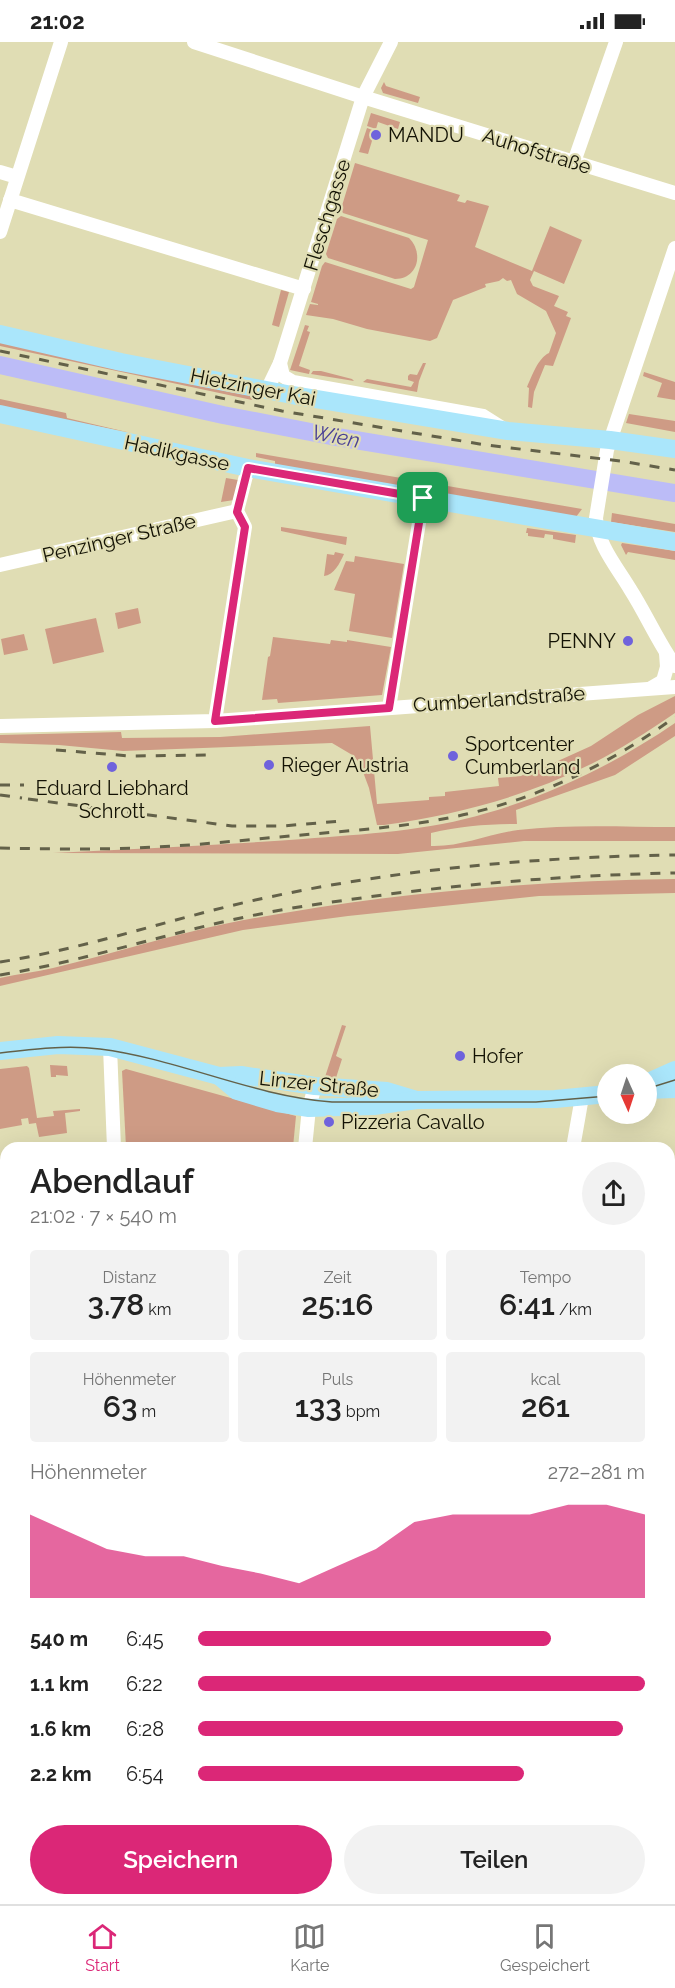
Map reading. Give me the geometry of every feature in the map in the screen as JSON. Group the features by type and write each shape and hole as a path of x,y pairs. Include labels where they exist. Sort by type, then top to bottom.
{"main road":[{"name":"Hietzinger Kai","path":"0,334 121,362 267,390 608,446 675,449"},
{"name":"Hadikgasse","path":"0,414 248,468 423,498 596,521 675,542"},
{"name":"Linzer Straße","path":"0,1051 58,1045 110,1047 219,1076 241,1075 315,1086 387,1091 417,1100"},
{"path":"657,1078 675,1070"},
{"name":"Linzer Straße","path":"219,1076 237,1091 277,1103 309,1108 374,1106 417,1100 597,1095"},
{"path":"657,1090 675,1089"}],"street":[{"path":"0,232 61,42"},
{"name":"Auhofstraße","path":"194,42 363,98 675,193"},
{"name":"Fleschgasse","path":"267,390 279,363 363,98 391,42"},
{"path":"574,162 616,42"},
{"path":"0,172 17,177"},
{"path":"10,200 303,289"},
{"path":"675,248 608,446 596,521 675,666"},
{"name":"Hietzinger Kai","path":"279,363 283,376 293,382 483,416 508,431"},
{"path":"215,721 245,527 237,512 248,468"},
{"path":"389,708 423,498"},
{"name":"Penzinger Straße","path":"0,565 237,512"},
{"path":"651,688 663,681 667,667 666,653"},
{"name":"Cumberlandstraße","path":"0,726 215,721 675,687"},
{"path":"110,1047 114,1142"},
{"path":"306,1142 309,1108 315,1086"},
{"path":"574,1142 582,1097"}],"shaded area":[{"path":"384,82 386,86 420,97 418,103 383,93 381,88"},
{"path":"371,113 400,122 398,129 378,122 376,129 367,126"},
{"path":"367,128 375,131 368,154 359,152"},
{"path":"355,163 460,195 457,201 465,203 467,200 489,206 475,247 532,271 550,226 582,240 564,284 534,271 530,280 533,286 559,296 554,306 568,312 566,316 571,318 553,366 545,365 534,392 532,408 528,407 529,388 527,387 539,363 549,353 556,333 546,311 517,294 511,280 507,281 503,278 485,284 486,287 453,300 437,338 430,341 306,315 310,304 318,305 311,302 325,262 411,289 414,287 428,240 343,213 341,209"},
{"path":"341,216 409,238 414,244 417,258 409,275 395,279 328,258 326,254 337,219"},
{"path":"281,290 289,292 279,327 272,325"},
{"path":"305,325 309,326 307,331 310,332 299,366 310,370 309,374 290,370"},
{"path":"0,341 256,394 252,400 0,346"},
{"path":"423,363 426,363 417,392 363,382 367,379 411,387 414,382 408,380 408,376 417,375"},
{"path":"313,371 321,371 354,381 311,374"},
{"path":"644,372 675,382 675,400 657,397 662,383 643,376"},
{"path":"0,399 66,413 67,418 131,433 0,407"},
{"path":"629,414 675,421 675,432 626,423"},
{"path":"256,453 582,509 576,517 426,492 426,487 409,484 407,489 275,466 275,461 256,457"},
{"path":"226,478 238,480 234,500 221,502"},
{"path":"612,513 675,524 675,532 611,522"},
{"path":"281,527 347,537 346,545 281,531"},
{"path":"527,528 576,535 575,543 553,539 553,535 545,534 544,538 528,536"},
{"path":"622,543 675,551 675,560 628,552 626,555"},
{"path":"335,552 344,554 334,571 324,576 327,554 334,555"},
{"path":"355,556 404,564 392,638 349,631 355,594 334,590 346,561 354,562"},
{"path":"138,608 141,623 118,629 115,613"},
{"path":"96,618 104,652 53,664 45,629"},
{"path":"24,634 28,650 4,655 1,639"},
{"path":"273,637 330,644 331,640 347,642 347,640 391,647 382,695 278,703 277,699 262,700"},
{"path":"675,696 675,713 611,754 565,776 489,803 437,816 384,825 377,825 369,788 360,764 354,756 332,743 123,751 59,745 0,743 0,735 121,732 122,738 220,737 370,726 377,804 429,800 429,797 445,796 445,792 499,786 498,778 521,776 591,746 638,715"},
{"path":"675,723 675,736 615,775 516,810 517,824 474,826 431,833 431,846 464,842 518,830 576,826 675,827 675,841 524,841 398,854 53,853 303,839 396,831 442,824 512,805 585,776"},
{"path":"675,879 675,893 539,896 348,916 243,930 0,986 0,978 53,968 207,928 340,904 507,886"},
{"path":"342,1025 346,1026 336,1056 342,1059 335,1081 327,1081 325,1077"},
{"path":"50,1065 67,1066 68,1076 51,1077"},
{"path":"27,1066 37,1118 54,1116 53,1111 80,1109 80,1111 65,1113 67,1133 39,1137 36,1123 29,1124 28,1118 21,1119 22,1125 0,1129 0,1069"},
{"path":"126,1069 296,1116 293,1142 126,1142 122,1071"}],"waterway":[{"name":"Wien","path":"0,365 223,415 331,436 675,493"}],"tram line":[{"path":"0,1053 63,1047 100,1049 158,1061 273,1093 332,1102 536,1102 597,1097"},
{"path":"657,1086 675,1080"}],"railway":[{"path":"0,351 282,411 486,445 675,470"},
{"path":"0,848 96,849 188,845 372,829 453,817 512,801 569,779 624,751 675,717"},
{"path":"56,750 130,756 206,755"},
{"path":"0,785 24,785"},
{"path":"0,795 22,798"},
{"path":"28,799 232,826 282,826 342,821"},
{"path":"0,962 66,949 260,899 363,880 415,872 519,862 675,855"},
{"path":"0,975 34,969 232,920 311,905 461,886 568,877 675,873"}],"place":[{"name":"MANDU","path":"376,135"},
{"name":"PENNY","path":"628,641"},
{"name":"Sportcenter Cumberland","path":"453,756"},
{"name":"Rieger Austria","path":"269,765"},
{"name":"Eduard Liebhard Schrott","path":"112,767"},
{"name":"Hofer","path":"460,1056"},
{"name":"Pizzeria Cavallo","path":"329,1122"}],"route":[{"path":"248,468 423,498 389,708 215,721 245,527 237,512 248,468"}]}
